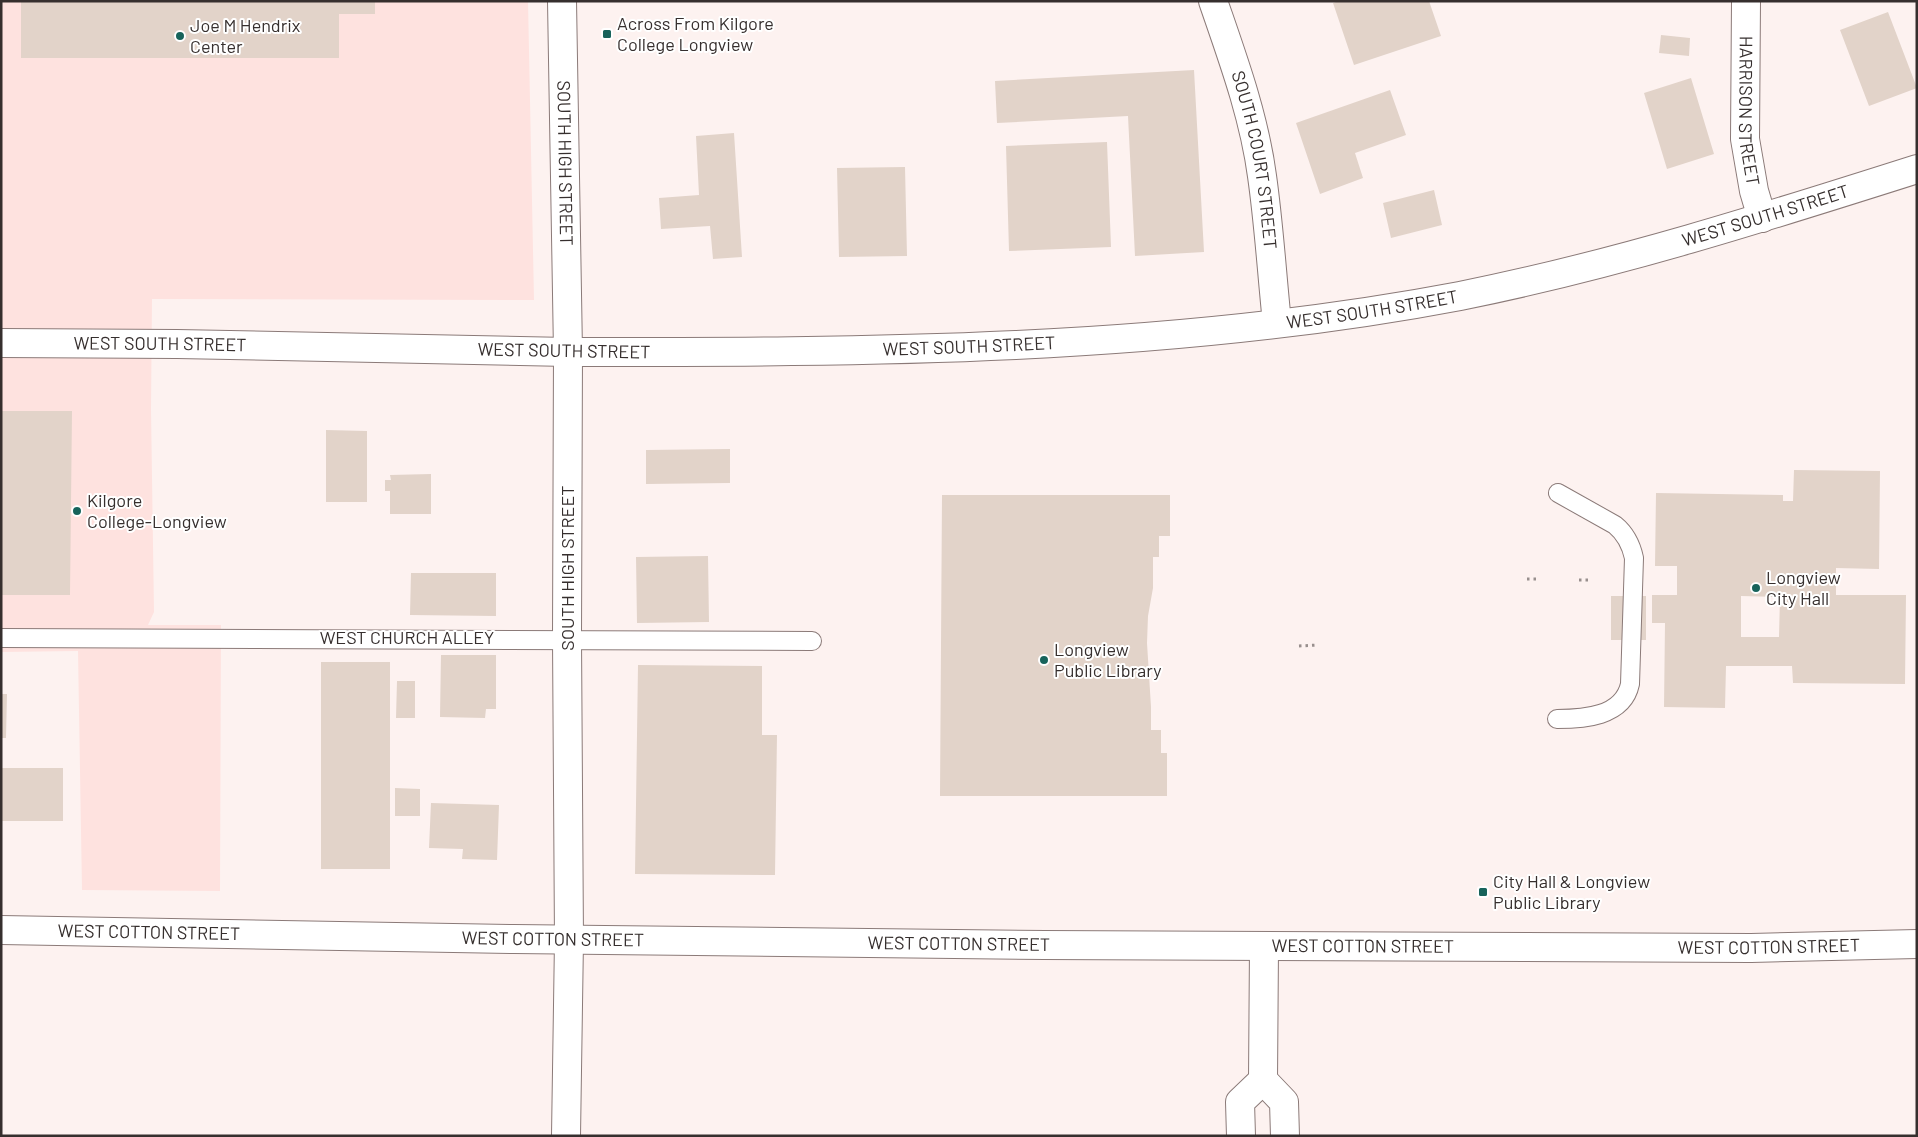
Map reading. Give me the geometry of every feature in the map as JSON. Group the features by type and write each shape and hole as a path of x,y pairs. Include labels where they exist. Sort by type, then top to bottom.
{"main road":[{"name":"SOUTH HIGH STREET","path":"562,1 568,352 569,940 566,1136"},
{"name":"SOUTH COURT STREET","path":"1213,1 1237,72 1257,148 1262,176 1278,324"},
{"name":"HARRISON STREET","path":"1746,1 1745,138 1754,191 1762,218"},
{"name":"WEST SOUTH STREET","path":"1,344 187,344 568,352 808,352 948,349 1054,344 1170,335 1278,324 1393,308 1470,293 1591,266 1762,218 1917,169"},
{"name":"WEST COTTON STREET","path":"1,930 569,940 1264,946 1751,948 1860,947 1917,944"},
{"path":"1264,946 1263,1080 1284,1102 1285,1136"},
{"path":"1241,1136 1240,1102 1263,1080"}],"lane":[{"path":"1557,719 1582,719 1598,715 1616,705 1628,692 1630,684 1634,558 1628,539 1615,525 1558,493"},
{"name":"WEST CHURCH ALLEY","path":"1,638 812,641"}],"path":[{"path":"1527,579 1537,579"},
{"path":"1579,580 1590,580"},
{"path":"1299,646 1317,645"}],"shaded area":[{"name":"Kilgore College-Longview","path":"1,1 528,1 534,300 152,299 151,409 154,612 148,625 221,625 220,891 82,890 78,651 1,652"}],"building":[{"name":"Joe M Hendrix Center","path":"21,1 375,1 375,14 339,14 339,58 21,58"},
{"path":"1339,1 1429,1 1441,36 1354,65 1333,3"},
{"path":"1888,12 1917,88 1869,106 1840,30"},
{"path":"1661,35 1690,38 1689,56 1659,53"},
{"path":"1194,70 1204,252 1135,256 1128,116 997,123 995,81"},
{"path":"1691,78 1714,154 1667,169 1644,93"},
{"path":"1390,90 1406,135 1355,153 1363,178 1320,194 1296,123"},
{"path":"734,133 742,257 713,259 710,226 661,229 659,198 699,195 696,136"},
{"path":"1107,142 1111,247 1009,251 1006,146"},
{"path":"905,167 907,256 839,257 837,168"},
{"path":"1434,190 1442,225 1391,238 1383,203"},
{"path":"1,411 72,411 70,595 1,595"},
{"path":"326,430 367,431 367,502 326,502"},
{"path":"730,449 730,483 646,484 646,450"},
{"name":"Longview City Hall","path":"1794,470 1880,471 1879,569 1836,568 1836,595 1906,595 1905,684 1793,683 1792,666 1726,666 1725,708 1664,707 1665,623 1652,623 1652,595 1677,595 1677,566 1655,566 1656,493 1783,495 1783,501 1793,501","holes":["1741,596 1780,597 1779,637 1741,637"]},
{"path":"431,474 431,514 390,514 390,491 385,491 385,480 391,480 390,475"},
{"name":"Longview Public Library","path":"942,495 1170,495 1170,536 1159,536 1159,557 1153,557 1153,588 1148,616 1147,643 1151,730 1161,730 1161,753 1167,753 1167,796 940,796"},
{"path":"708,556 709,622 637,623 636,557"},
{"path":"411,573 496,573 496,616 410,615"},
{"path":"1611,596 1646,596 1646,640 1611,640"},
{"path":"441,655 496,655 496,709 486,709 485,718 440,717"},
{"path":"321,662 390,662 390,869 321,869"},
{"path":"638,665 762,666 762,735 777,735 775,875 635,874"},
{"path":"397,681 415,681 415,718 396,718"},
{"path":"1,694 7,694 6,738 1,738"},
{"path":"1,768 63,768 63,821 1,821"},
{"path":"395,788 420,789 420,816 395,816"},
{"path":"431,803 499,805 497,860 462,859 463,849 429,848"}],"place":[{"name":"Across From Kilgore College Longview","path":"607,34"},
{"name":"Joe M Hendrix Center","path":"180,36"},
{"name":"Kilgore College-Longview","path":"77,511"},
{"name":"Longview City Hall","path":"1756,588"},
{"name":"Longview Public Library","path":"1044,660"},
{"name":"City Hall & Longview Public Library","path":"1483,892"}]}
